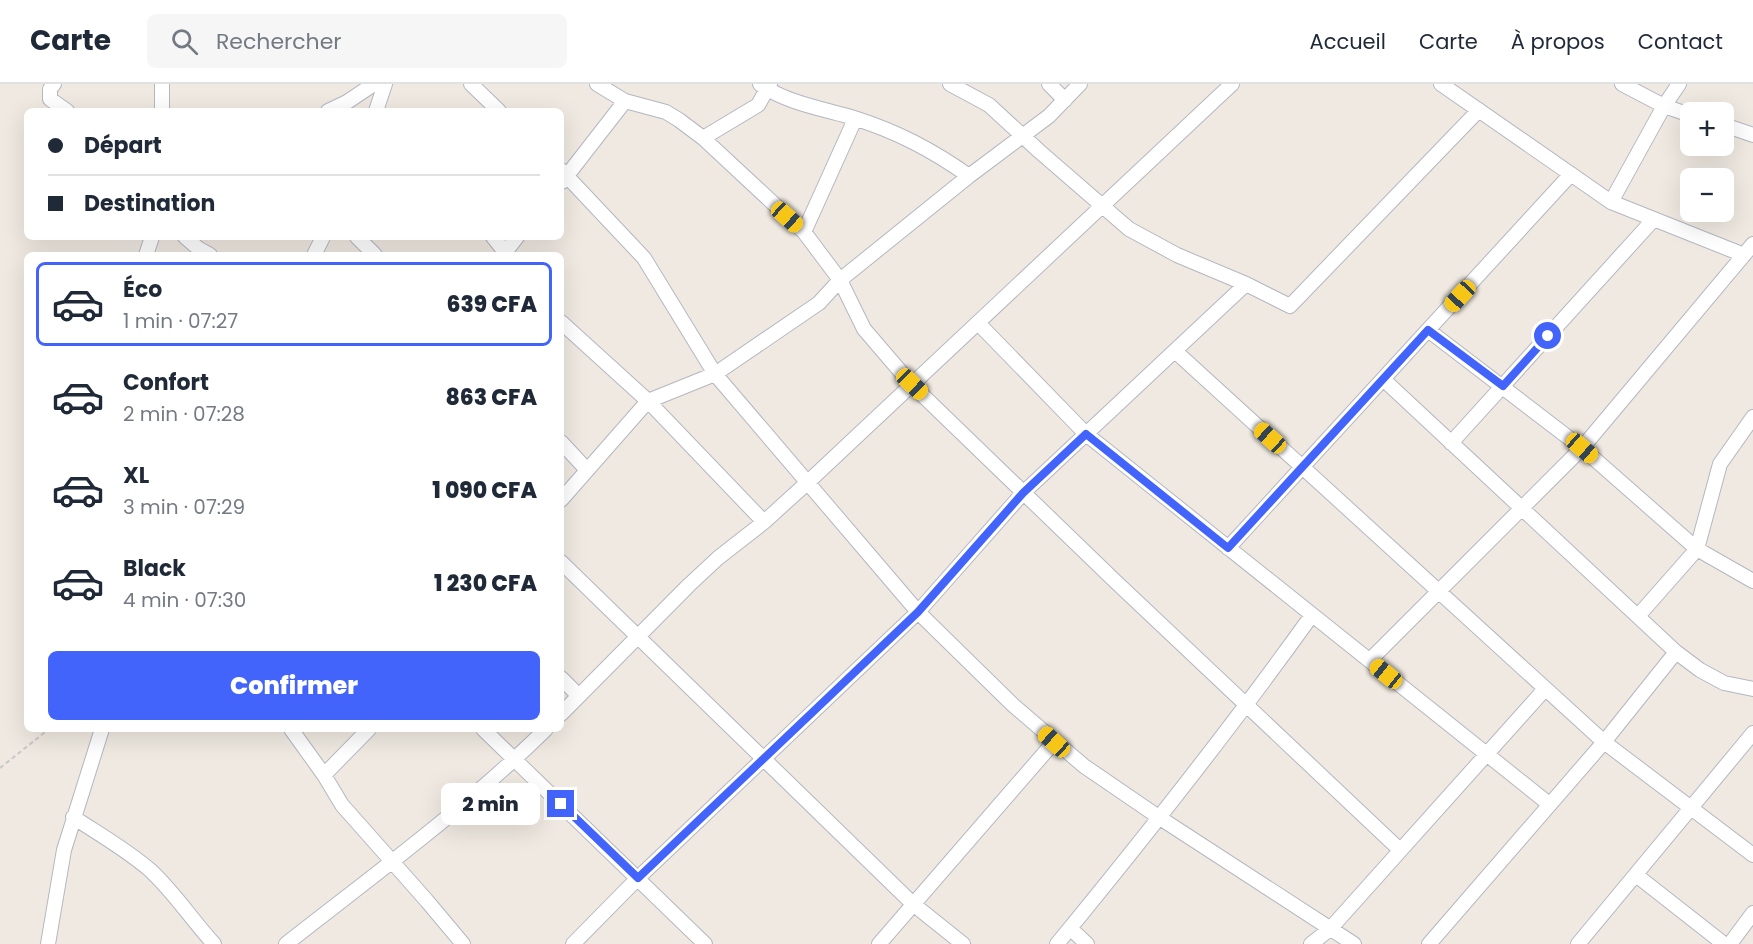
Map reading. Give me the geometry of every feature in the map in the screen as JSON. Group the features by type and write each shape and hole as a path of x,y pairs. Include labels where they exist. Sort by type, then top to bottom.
{"street":[{"path":"54,84 50,89 50,99 63,108"},
{"path":"162,84 162,108"},
{"path":"334,108 374,84"},
{"path":"377,108 385,84"},
{"path":"471,84 496,108"},
{"path":"597,84 625,101 666,112 703,138 804,232 840,280 864,329 912,384 1023,493 1400,850"},
{"path":"950,84 989,105 1129,229 1177,255 1290,306 1479,110"},
{"path":"1050,84 1065,100"},
{"path":"564,497 648,401 715,374 819,303 840,280 997,153 1024,136 1049,116 1080,84"},
{"path":"564,711 718,558 764,522 807,483 1232,84"},
{"path":"1370,660 1582,448 1748,250 1654,219 1611,202 1441,84"},
{"path":"1622,84 1664,106 1680,112"},
{"path":"1611,202 1664,106 1679,84"},
{"path":"703,138 758,105 766,86 812,106 902,135 939,154 969,176"},
{"path":"564,175 625,101"},
{"path":"804,232 855,119"},
{"path":"1734,128 1753,135"},
{"path":"1228,548 1571,174"},
{"path":"564,177 644,258 715,374 807,483 918,612 1013,705 1084,766 1354,944"},
{"path":"1452,443 1654,219"},
{"path":"188,240 204,252"},
{"path":"360,240 372,252"},
{"path":"505,252 515,240"},
{"path":"573,944 638,878 918,612 1023,493 1246,285"},
{"path":"978,323 1086,434 1549,804"},
{"path":"564,325 648,401 764,522"},
{"path":"1428,330 1582,448 1697,549 1753,581"},
{"path":"1175,351 1604,742 1753,855"},
{"path":"1383,379 1676,652 1700,670 1724,683 1753,689"},
{"path":"1638,616 1697,549 1720,464 1753,417"},
{"path":"564,445 587,470"},
{"path":"564,565 640,636 913,904 963,944"},
{"path":"1057,944 1160,818 1247,705 1312,615"},
{"path":"1429,944 1604,742 1676,652"},
{"path":"564,681 579,696"},
{"path":"1311,944 1330,929 1545,689"},
{"path":"48,944 64,850 101,732"},
{"path":"293,732 342,805 462,944"},
{"path":"324,775 366,732"},
{"path":"486,732 705,944"},
{"path":"286,944 515,760 543,732"},
{"path":"1578,944 1753,732"},
{"path":"879,944 1054,742"},
{"path":"73,817 150,870 214,944"},
{"path":"1636,875 1724,944"},
{"path":"1730,944 1753,914"},
{"path":"1070,928 1087,944"}],"path":[{"path":"0,768 45,732"}],"route":[{"path":"561,804 638,878 918,612 1023,493 1086,434 1228,548 1428,330 1503,386 1548,336"}]}
